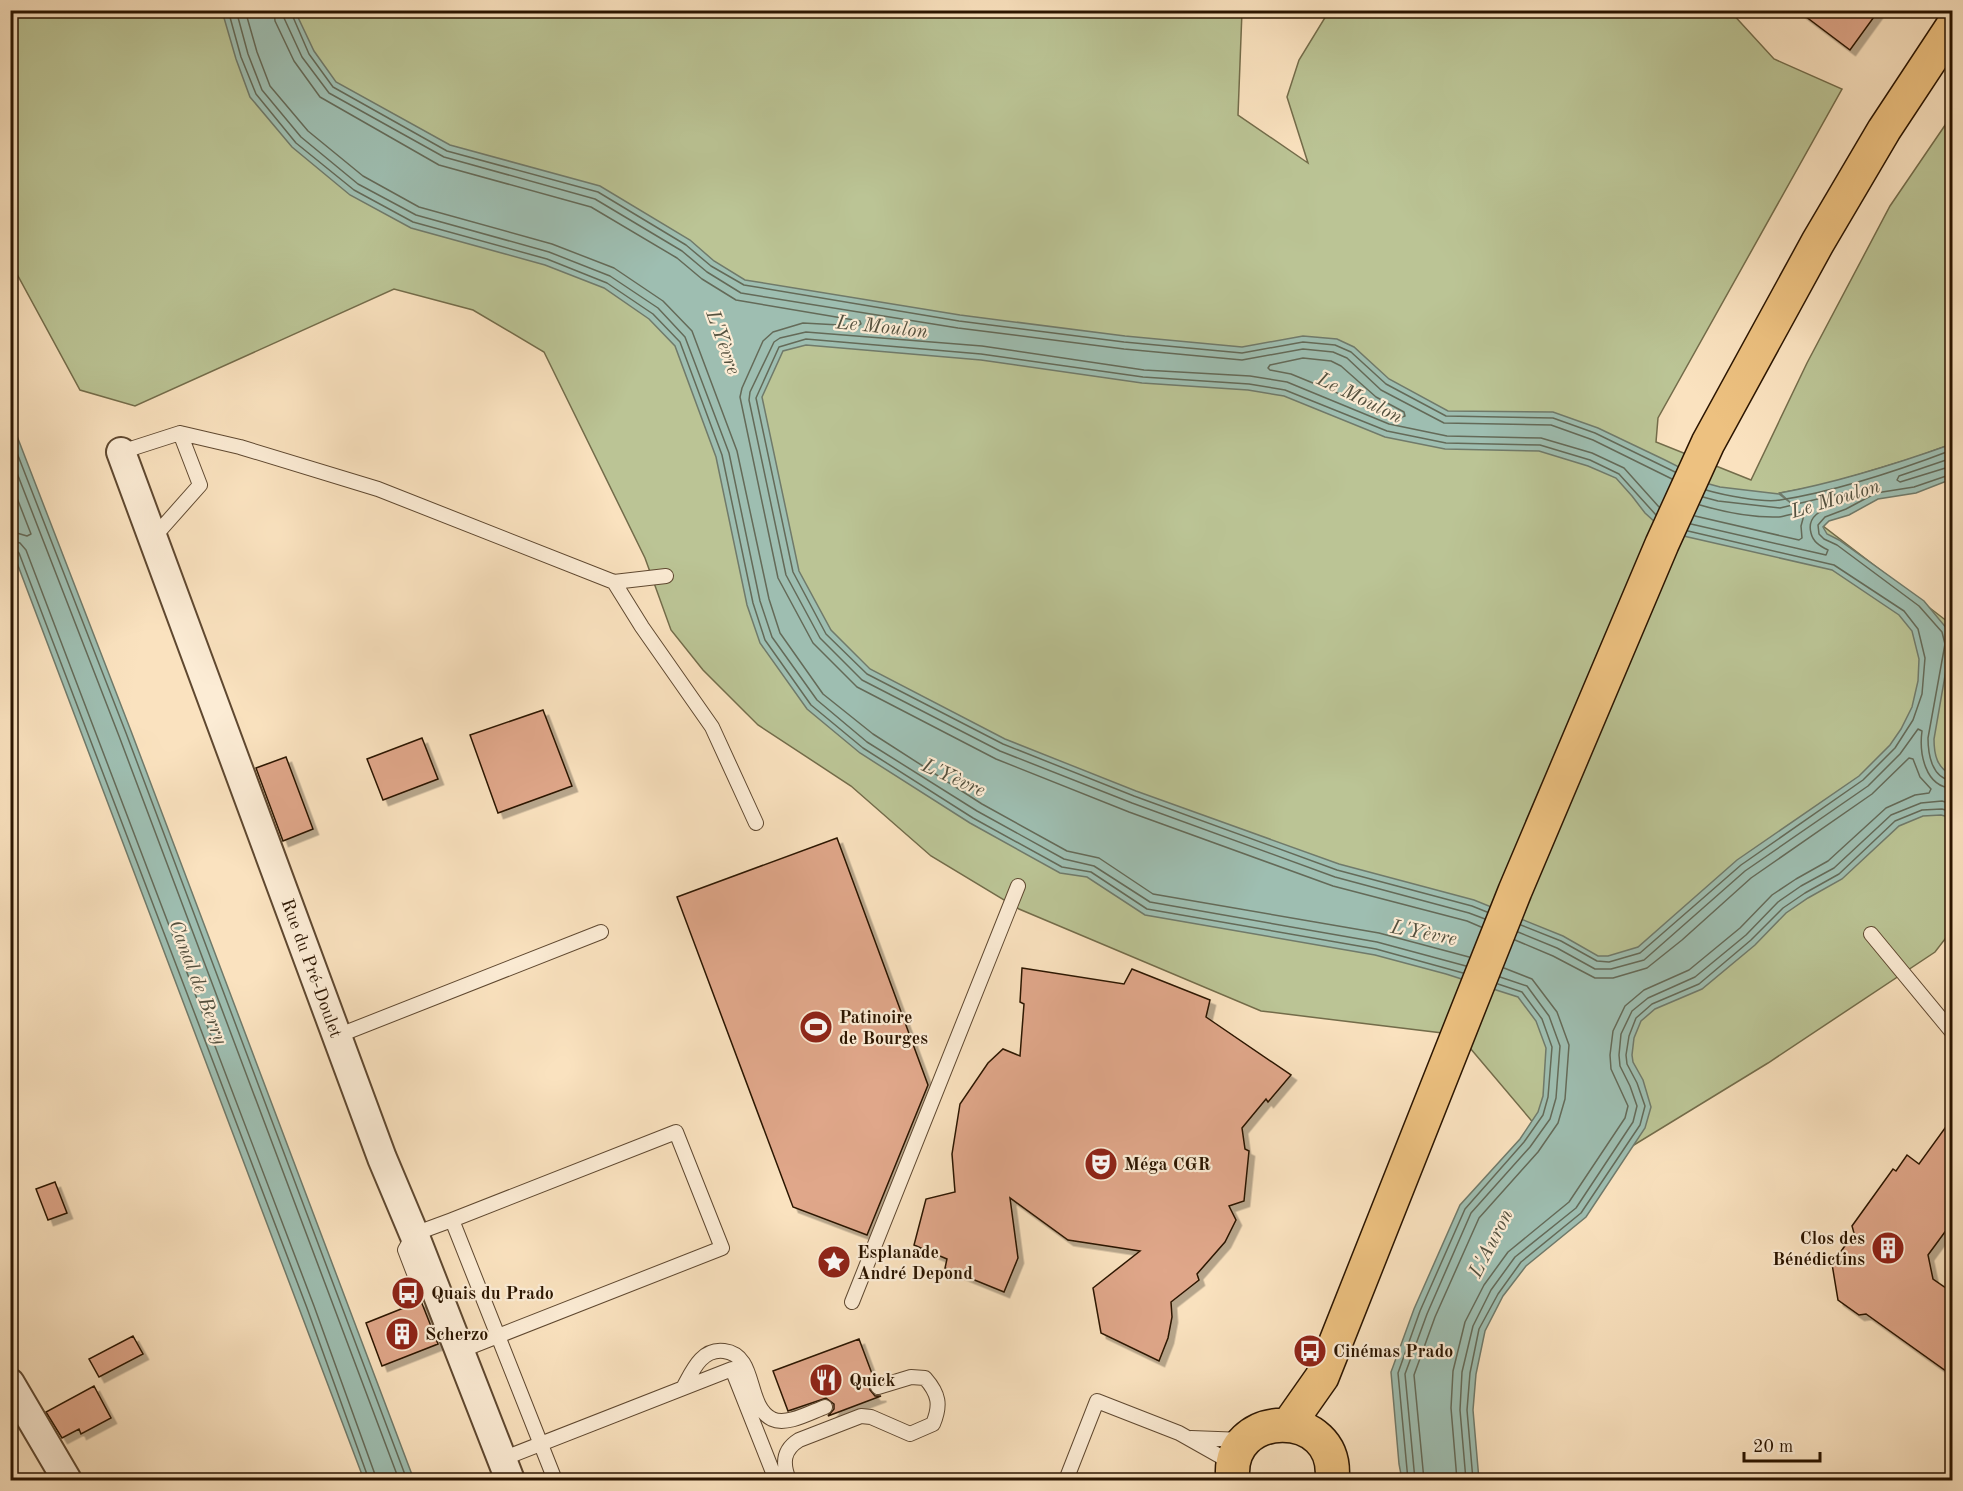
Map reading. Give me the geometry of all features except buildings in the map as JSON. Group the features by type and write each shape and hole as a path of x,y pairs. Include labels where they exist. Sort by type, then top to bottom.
{"main road":[{"path":"1303,1431 1322,1377 1515,891 1662,544 1708,443 1818,242 1884,130 1953,27"},
{"path":"1238,1461 1259,1430 1273,1425 1303,1431 1329,1457 1332,1480"}],"street":[{"name":"Rue du Pré-Doulet","path":"121,452 382,1158 438,1294 506,1470"},
{"path":"10,1383 67,1480"}],"lane":[{"path":"153,538 200,485 180,433"},
{"path":"121,452 180,433 240,447 378,489 614,582 666,576"},
{"path":"614,582 642,627 712,727 756,823"},
{"path":"852,1302 1018,886"},
{"path":"337,1036 601,932"},
{"path":"1871,934 1953,1032"},
{"path":"414,1234 676,1132 722,1248 460,1351"},
{"path":"452,1220 555,1480"},
{"path":"683,1388 696,1364 706,1354 720,1350 730,1352 740,1358 760,1405 772,1419 782,1421 791,1419 825,1407"},
{"path":"506,1470 541,1444 732,1369 776,1480"},
{"path":"789,1480 785,1466 790,1446 861,1416 872,1417 910,1434 933,1424 938,1412 939,1398 925,1378 911,1377 878,1387"},
{"path":"1066,1480 1097,1401 1179,1433 1238,1461"},
{"path":"1186,1438 1238,1461"}],"green space":[{"path":"10,11 1242,11 1238,115 1308,163 1287,97 1299,60 1329,11 1730,11 1774,59 1842,89 1658,418 1656,442 1751,480 1807,363 1890,206 1952,115 1952,444 1824,485 1780,493 1952,625 1952,930 1935,952 1768,1063 1580,1178 1459,1035 1261,1011 1019,909 931,856 851,786 758,725 703,670 671,630 645,558 544,352 473,310 394,289 135,406 80,390 11,263"}],"water":[{"path":"222,11 295,11 314,51 336,82 450,145 600,186 690,240 714,261 745,280 960,315 1125,336 1242,347 1303,336 1337,339 1354,347 1389,379 1448,411 1553,412 1598,428 1665,460 1683,469 1691,479 1720,487 1779,494 1792,504 1780,493 1867,472 1952,444 1952,479 1916,493 1878,499 1849,515 1829,521 1823,527 1827,534 1839,540 1924,601 1948,630 1950,647 1934,739 1937,760 1943,769 1952,775 1952,818 1941,815 1923,816 1899,826 1842,879 1786,913 1755,945 1702,989 1655,1009 1641,1021 1634,1038 1632,1055 1651,1107 1645,1128 1586,1217 1526,1266 1503,1296 1485,1331 1476,1374 1473,1410 1479,1480 1402,1480 1391,1372 1414,1309 1460,1205 1520,1139 1538,1112 1543,1096 1546,1048 1536,1021 1518,997 1375,955 1145,915 1087,877 1060,873 970,823 860,753 807,709 760,643 747,605 716,457 675,346 649,319 604,288 545,265 411,228 350,195 292,147 250,97","holes":["806,345 981,360 1142,383 1248,390 1284,396 1385,437 1445,449 1539,451 1588,466 1616,478 1645,513 1666,532 1832,570 1899,615 1912,631 1919,659 1918,681 1912,707 1890,745 1859,776 1737,860 1638,947 1608,956 1598,956 1563,936 1474,900 1339,864 1136,791 1005,739 870,669 831,630 799,571 762,397 783,351"]},
{"name":"Canal de Berry","path":"10,418 131,731 414,1480 364,1480 11,547"}],"place":[{"name":"Patinoire de Bourges","path":"816,1027"},
{"name":"Méga CGR","path":"1101,1164"},
{"name":"Clos des Bénédictins","path":"1888,1248"},
{"name":"Esplanade André Depond","path":"834,1262"},
{"name":"Quais du Prado","path":"408,1293"},
{"name":"Scherzo","path":"402,1334"},
{"name":"Cinémas Prado","path":"1310,1351"},
{"name":"Quick","path":"826,1380"}],"water label":[{"name":"Le Moulon","path":"882,326"},
{"name":"L'Yèvre","path":"724,342"},
{"name":"Le Moulon","path":"1360,397"},
{"name":"Le Moulon","path":"1835,498"},
{"name":"L'Yèvre","path":"954,777"},
{"name":"L'Yèvre","path":"1424,932"},
{"name":"L'Auron","path":"1490,1243"}]}
